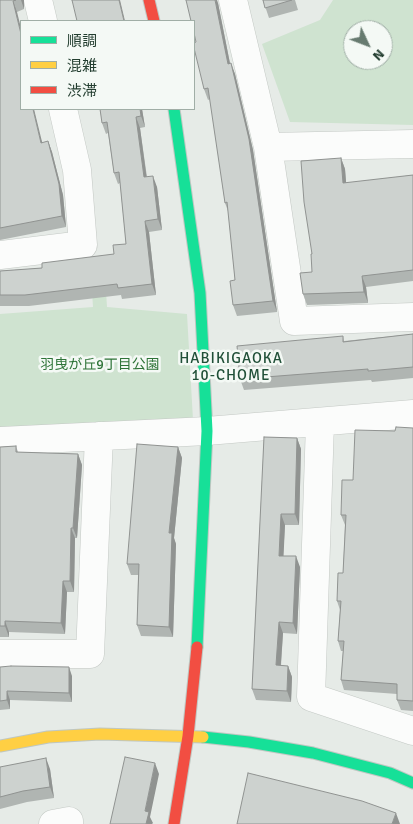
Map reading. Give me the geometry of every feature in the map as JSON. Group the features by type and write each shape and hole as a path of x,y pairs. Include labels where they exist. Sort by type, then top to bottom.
{"street":[{"path":"38,0 43,20"},
{"path":"149,0 154,20"},
{"path":"233,0 268,147 294,321 413,317"},
{"path":"0,255 83,245 78,170 63,110"},
{"path":"174,110 189,203 200,294 207,431 198,638 188,736 174,824"},
{"path":"268,147 413,144"},
{"path":"0,441 207,431 413,414"},
{"path":"320,423 311,697 413,731"},
{"path":"0,654 90,654 99,436"},
{"path":"0,746 48,737 100,734 188,736 250,742 314,753 390,773 413,783"},
{"path":"53,824 69,821 69,824"}],"green space":[{"path":"333,0 413,0 413,125 290,122 262,44 320,20"},
{"name":"羽曳が丘9丁目公園","path":"104,260 107,307 187,314 193,420 0,429 0,314 93,307 90,261"}],"building":[{"path":"0,0 16,0 13,1 20,30 20,110 33,110 41,143 48,141 59,184 62,216 0,228"},
{"path":"72,0 119,0 124,20 77,20"},
{"path":"186,0 215,0 228,64 231,63 249,139 273,301 233,305 230,281 235,280 227,202 225,203 208,88 204,89 195,52 195,20 191,20"},
{"path":"263,0 292,0 265,8"},
{"path":"100,110 140,110 141,116 136,117 144,177 153,176 158,219 145,221 152,284 118,288 117,284 25,295 0,295 0,271 42,268 42,263 114,254 113,245 126,244 119,172 114,173 107,122 102,123"},
{"path":"341,158 343,183 413,175 413,270 362,276 364,292 303,294 300,273 312,272 312,254 304,202 301,161"},
{"path":"413,334 413,367 240,379 237,346 343,336 343,342"},
{"path":"396,427 413,428 413,701 397,700 397,684 341,680 344,641 338,641 341,601 337,601 338,573 343,573 346,515 341,515 342,480 353,480 355,430 395,431"},
{"path":"264,437 297,438 295,514 281,514 279,556 296,556 293,623 279,622 276,665 288,666 287,691 252,689"},
{"path":"137,444 178,447 169,533 172,533 169,627 137,625 139,564 127,564"},
{"path":"16,446 16,452 78,454 73,528 71,528 70,581 63,581 61,623 5,621 5,626 0,626 0,447"},
{"path":"0,667 69,667 69,693 7,691 7,700 0,701"},
{"path":"125,757 155,763 145,811 149,812 146,824 110,824"},
{"path":"46,758 50,787 0,797 0,767"},
{"path":"248,773 362,801 396,813 392,824 237,824"}],"traffic: fast":[{"path":"174,110 200,293 207,431 197,647"},
{"path":"203,737 249,742 313,753 390,773 413,783"}],"traffic: slow":[{"path":"0,746 48,737 100,734 203,737"}],"traffic: jam":[{"path":"149,0 154,20"},
{"path":"174,824 188,736 197,647"}],"district":[{"name":"HABIKIGAOKA 10-CHOME","path":"231,368"}]}
